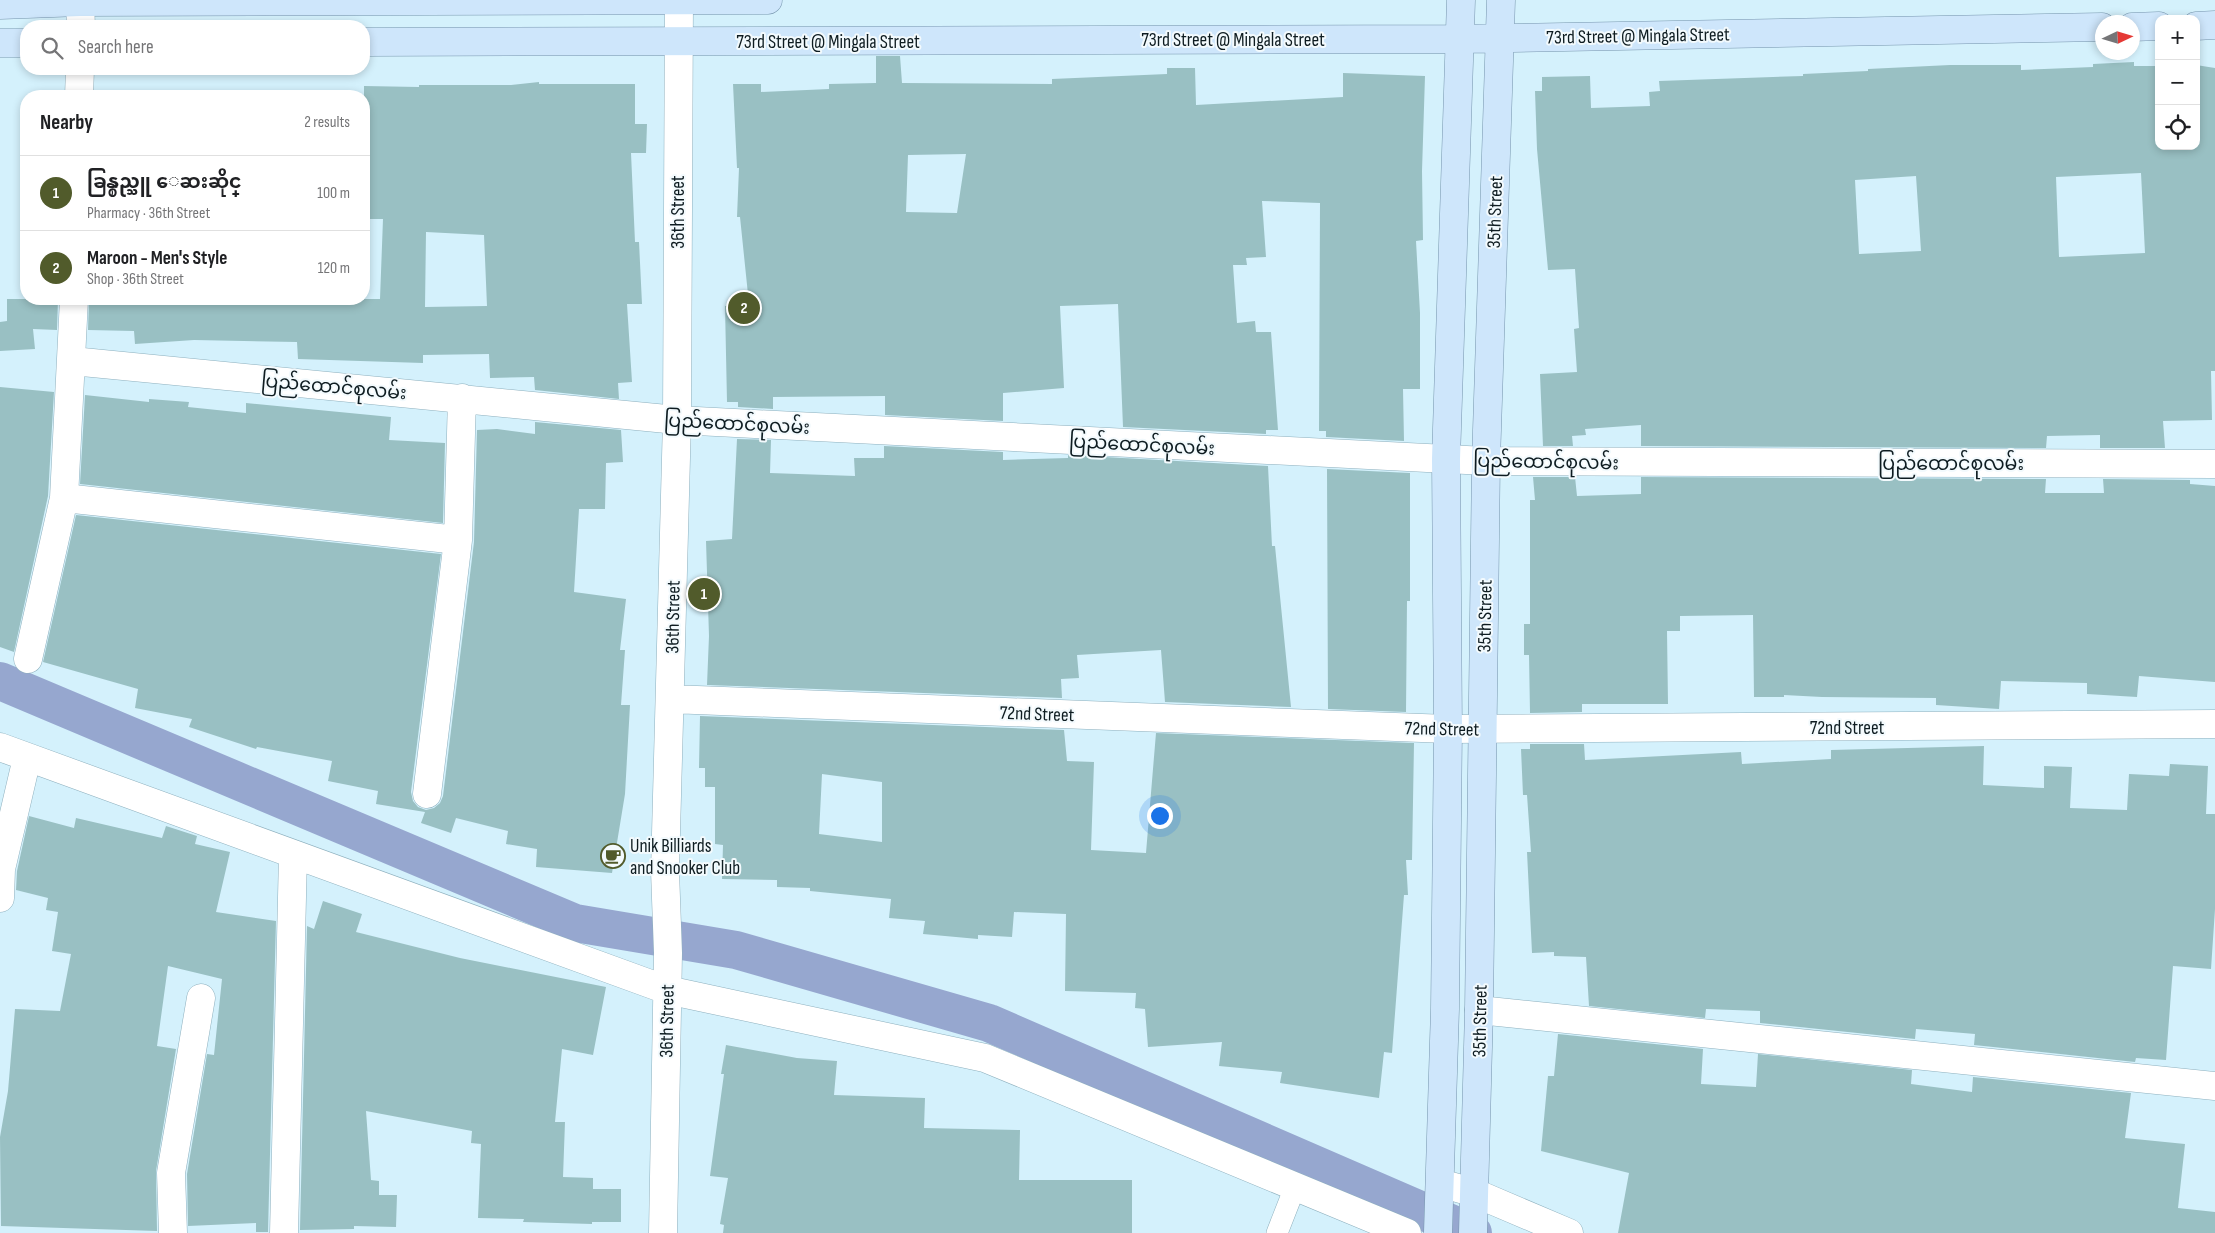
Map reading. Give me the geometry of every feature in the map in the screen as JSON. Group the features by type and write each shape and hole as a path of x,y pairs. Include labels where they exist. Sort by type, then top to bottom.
{"main road":[{"path":"0,5 80,14 679,0 768,0"},
{"name":"35th Street","path":"1438,1233 1448,729 1446,459 1460,0"},
{"name":"35th Street","path":"1474,1212 1479,1010 1486,461 1501,0"},
{"path":"2200,26 2215,25"},
{"path":"2140,27 2155,26"},
{"name":"73rd Street @ Mingala Street","path":"370,42 1459,38 2095,27"},
{"path":"0,43 20,43"}],"street":[{"name":"36th Street","path":"664,1233 668,953 665,871 677,420 679,0"},
{"path":"79,90 80,75"},
{"path":"28,659 64,498 74,305"},
{"name":"ပြည်ထောင်စုလမ်း","path":"72,361 677,420 1486,461 2215,464"},
{"path":"427,794 458,540 462,398"},
{"path":"64,498 458,540"},
{"name":"72nd Street","path":"670,699 1482,730 2215,724"},
{"path":"0,747 667,990 985,1058 1406,1233"},
{"path":"0,898 1,869 27,758"},
{"path":"284,1233 293,855"},
{"path":"173,1233 171,1173 201,998"},
{"path":"1479,1010 2215,1086"},
{"path":"1440,1192 1474,1212 1569,1233"}],"lane":[{"path":"1278,1233 1295,1187"}],"building":[{"path":"876,56 900,56 902,83 1052,84 1052,79 1167,74 1167,68 1195,68 1196,105 1343,97 1343,73 1425,76 1422,171 1423,240 1416,241 1420,313 1420,389 1403,389 1404,441 1326,437 1326,431 1319,431 1320,203 1262,201 1266,257 1246,258 1247,265 1233,265 1237,323 1255,321 1256,332 1271,332 1278,430 1266,430 1266,434 1123,427 1118,304 1060,306 1064,388 1003,393 1003,421 885,415 885,396 773,397 773,409 738,407 738,402 727,402 725,306 749,304 740,217 737,217 739,168 737,168 733,84 761,84 761,92 829,89 829,84 876,83","holes":["966,154 957,213 906,212 908,155"]},
{"path":"2134,62 2134,66 2155,66 2155,150 2200,150 2200,66 2215,68 2215,371 2211,371 2212,420 2163,421 2165,448 2100,448 2100,435 2047,436 2046,448 1641,446 1641,425 1585,429 1586,435 1572,436 1573,446 1543,446 1540,374 1577,372 1574,329 1579,328 1575,269 1548,270 1537,149 1535,91 1542,91 1542,77 1590,76 1591,108 1650,106 1649,92 1660,91 1659,81 1803,76 1803,74 1868,71 1868,69 1950,65 2021,65 2021,70 2093,67 2093,64","holes":["2141,173 2145,253 2059,257 2056,177","1916,176 1921,251 1859,254 1855,180"]},
{"path":"539,82 539,84 635,84 635,124 647,124 646,153 631,153 635,242 639,242 642,304 627,304 632,382 618,383 619,399 535,390 534,377 490,378 489,354 423,355 423,363 298,359 297,342 194,340 135,344 134,331 88,330 89,305 370,305 370,299 380,299 383,219 370,219 370,90 364,90 364,86 419,87 419,85 511,85","holes":["426,232 484,235 487,306 425,307"]},
{"path":"7,299 20,299 20,305 58,305 57,330 33,329 35,349 0,351 0,322 7,321"},
{"path":"0,387 54,392 48,496 14,652 0,647"},
{"path":"85,395 149,402 149,399 189,402 188,407 246,413 246,403 391,417 389,440 445,443 443,523 80,484"},
{"path":"535,422 621,430 623,462 606,463 605,509 579,509 574,592 626,599 620,650 625,650 621,705 630,705 625,794 612,873 536,867 537,849 506,844 508,831 456,818 451,833 421,823 425,812 376,804 378,791 328,781 332,761 257,747 256,749 189,727 192,719 135,708 138,689 43,662 76,515 441,554 411,792 413,801 418,807 426,810 434,808 440,803 443,796 474,542 477,430 497,429 535,434"},
{"path":"737,439 771,440 770,473 855,476 854,458 884,458 884,446 1003,452 1003,460 1068,458 1068,455 1268,466 1272,546 1275,546 1291,707 1165,702 1161,650 1077,655 1079,678 1061,679 1062,698 707,685 709,636 706,541 732,539"},
{"path":"1327,469 1410,473 1410,601 1407,601 1406,712 1328,709"},
{"path":"1533,477 1575,477 1577,496 1641,494 1641,477 2046,479 2045,493 2104,493 2103,479 2190,480 2190,484 2215,486 2215,682 2139,676 2137,697 2087,694 2087,683 2001,681 1999,709 1936,705 1936,698 1784,695 1784,697 1754,697 1753,615 1680,616 1680,631 1667,631 1668,704 1582,704 1582,712 1530,713 1529,655 1524,655 1524,624 1530,624 1530,500 1535,500"},
{"path":"700,716 1064,730 1067,761 1094,762 1091,850 1146,853 1156,733 1414,743 1412,860 1406,860 1408,895 1404,895 1392,1053 1384,1052 1379,1098 1280,1083 1282,1072 1219,1066 1222,1042 1148,1047 1145,1009 1135,1008 1136,993 1065,991 1066,914 1014,912 1012,937 978,935 978,939 923,934 925,921 889,918 891,899 810,891 810,888 777,887 777,880 722,879 723,845 715,844 715,787 705,787 705,768 699,768","holes":["822,774 882,782 882,842 819,834"]},
{"path":"1530,744 1584,744 1585,760 1741,752 1742,764 1831,759 1831,750 1984,746 1983,785 2044,788 2044,766 2072,767 2070,808 2127,810 2129,774 2169,776 2170,764 2208,766 2206,814 2215,814 2215,909 2211,969 2173,966 2166,1060 2136,1058 2135,1062 1974,1045 1975,1034 1916,1029 1915,1039 1760,1023 1760,1011 1706,1009 1705,1018 1589,1006 1586,957 1554,956 1554,952 1532,953 1527,852 1531,852 1527,795 1523,795 1521,749 1530,749"},
{"path":"29,816 74,828 76,818 162,838 166,826 197,836 195,844 230,852 216,912 276,921 268,1232 256,1232 256,1223 188,1226 187,1174 207,1054 214,1055 222,979 168,966 157,1046 176,1049 156,1171 157,1231 1,1226 0,1137 8,1091 15,1009 60,1011 71,954 52,951 58,912 46,910 48,898 16,890 17,871"},
{"path":"323,901 362,914 356,932 460,958 606,987 593,1055 562,1049 555,1122 565,1122 563,1177 593,1178 593,1189 621,1189 621,1222 592,1222 592,1224 523,1222 524,1219 478,1218 481,1144 471,1143 472,1131 366,1111 371,1180 379,1181 379,1195 397,1195 396,1227 354,1226 354,1229 300,1230 307,926 314,929"},
{"path":"1558,1034 1703,1049 1701,1084 1756,1087 1758,1054 1912,1070 1911,1084 1972,1092 1973,1077 2131,1093 2125,1138 2185,1144 2178,1208 2215,1212 2215,1233 1618,1233 1629,1173 1541,1151 1548,1076 1554,1076"},
{"path":"726,1045 797,1058 837,1061 834,1095 925,1098 924,1128 1020,1130 1019,1180 1132,1180 1132,1233 723,1233 724,1225 720,1224 728,1178 710,1176 724,1074 721,1074"}],"waterway":[{"path":"0,681 575,923 736,950 989,1023 1473,1233"}],"place":[{"name":"Maroon - Men's Style","path":"744,308"},
{"name":"ခြန္စည္သူ ေဆးဆိုင္","path":"704,594"},
{"name":"Unik Billiards and Snooker Club","path":"613,856"}]}
